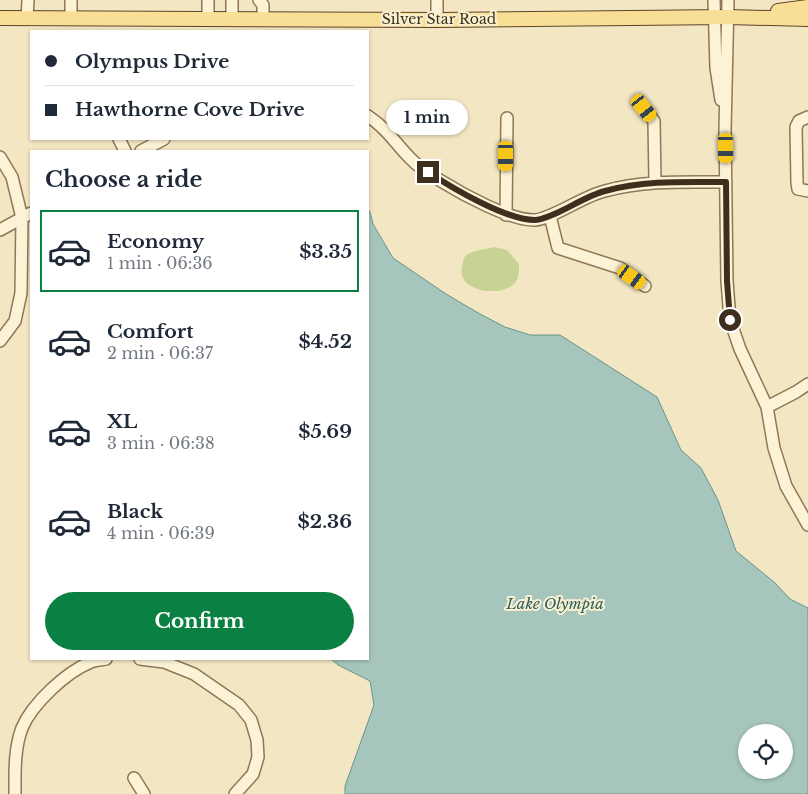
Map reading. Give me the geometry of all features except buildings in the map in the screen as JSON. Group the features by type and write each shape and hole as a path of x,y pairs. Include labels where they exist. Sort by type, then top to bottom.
{"main road":[{"name":"Silver Star Road","path":"721,17 808,7"},
{"name":"Silver Star Road","path":"0,18 263,20 808,18"}],"street":[{"path":"27,19 28,0"},
{"path":"71,0 71,19"},
{"path":"208,0 208,19"},
{"path":"232,0 232,19"},
{"path":"259,0 263,5 263,20"},
{"path":"437,0 437,20"},
{"path":"714,0 721,17 727,281 730,320 740,349 767,407 774,448 786,486 808,525"},
{"path":"721,17 728,0"},
{"path":"644,108 654,121 654,182"},
{"path":"369,117 381,125 413,162 442,182 506,215 535,220 550,216 582,199 604,191 654,182 726,182"},
{"path":"808,117 799,121 796,133 798,189 808,191"},
{"path":"506,215 507,118"},
{"path":"143,150 162,140"},
{"path":"0,157 12,177 27,215 21,293 15,321 0,341"},
{"path":"0,230 27,215"},
{"path":"550,216 558,248 620,268 645,286"},
{"path":"767,407 808,384"},
{"path":"15,794 16,751 22,728 38,702 65,678 91,662 101,660"},
{"path":"148,660 164,662 194,674 239,705 251,720 257,740 258,757 253,774 235,794"},
{"path":"134,778 144,794"}],"green space":[{"path":"495,247 507,250 519,264 517,280 512,286 503,290 494,291 474,288 462,276 464,258 471,253"}],"water":[{"name":"Lake Olympia","path":"369,210 373,224 393,258 446,294 505,327 530,335 560,335 657,397 681,450 701,468 718,500 736,551 774,582 790,599 808,608 808,794 345,794 345,786 374,705 370,681 338,665 332,660 369,660"}],"route":[{"path":"428,172 442,182 506,215 535,220 550,216 582,199 604,191 629,186 654,182 726,182 727,281 730,320"}]}
